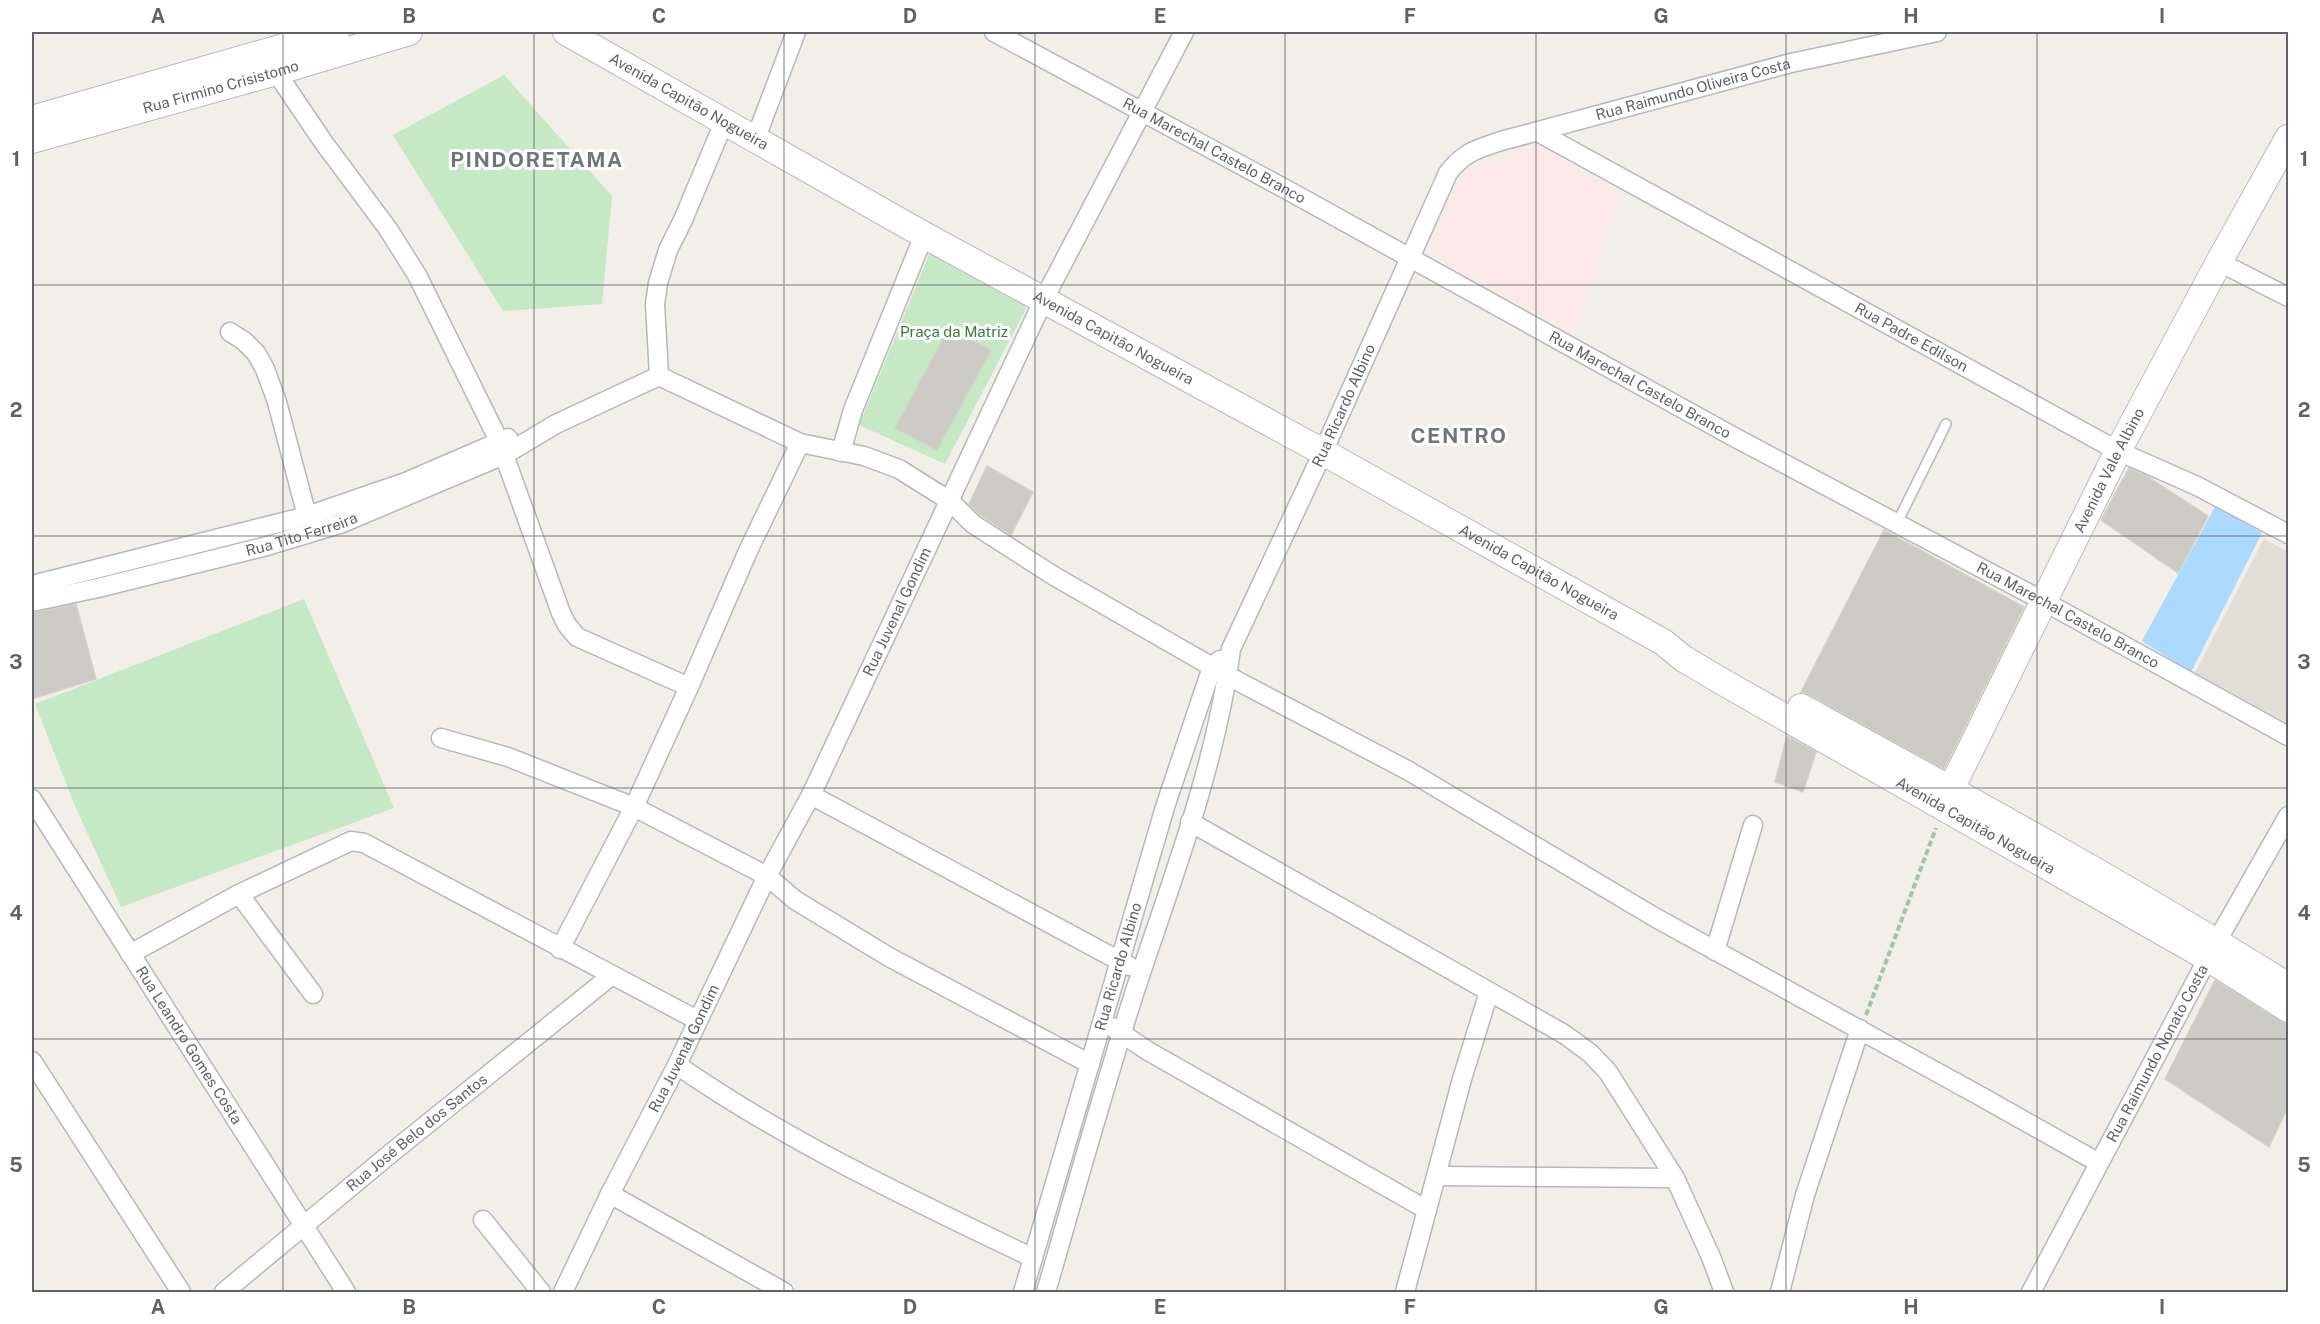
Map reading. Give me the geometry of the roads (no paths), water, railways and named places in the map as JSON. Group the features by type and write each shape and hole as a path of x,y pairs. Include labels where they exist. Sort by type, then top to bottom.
{"main road":[{"name":"Rua Firmino Crisistomo","path":"32,119 336,32"},
{"name":"Rua Firmino Crisistomo","path":"32,140 276,72 409,32"},
{"name":"Avenida Capitão Nogueira","path":"566,32 924,235 1323,452 1663,642 1684,659 1723,682 1947,798 2212,950 2289,986"},
{"name":"Avenida Vale Albino","path":"1947,798 2118,451 2218,262 2289,138"},
{"name":"Avenida Capitão Nogueira","path":"2212,950 2289,1010"}],"street":[{"path":"755,140 796,32"},
{"name":"Rua Marechal Castelo Branco","path":"994,32 1289,191 1734,437 2045,602 2289,736"},
{"name":"Rua Juvenal Gondim","path":"563,1293 610,1194 677,1065 767,876 811,795 1044,300 1184,32"},
{"name":"Rua Raimundo Oliveira Costa","path":"1455,163 1468,152 1791,63 1936,32"},
{"path":"276,72 324,143 388,229 417,275 502,448 561,613 571,631 577,637 689,687"},
{"path":"724,122 668,250 658,283 655,304 659,376 800,443 864,456 899,469 950,501 973,525 1054,576 1220,671 1407,770 1656,918 2099,1163"},
{"name":"Rua Padre Edilson","path":"1538,132 2118,451 2197,486 2289,534"},
{"name":"Rua Ricardo Albino","path":"1023,1293 1165,807 1220,671 1323,452 1436,195 1455,163"},
{"path":"841,452 853,410 924,235"},
{"path":"2218,262 2289,297"},
{"path":"230,332 256,353 265,369 277,402 307,516"},
{"name":"Rua Tito Ferreira","path":"32,602 201,563 330,527 659,376"},
{"path":"560,949 634,807 748,551 800,443"},
{"name":"Rua Tito Ferreira","path":"32,585 307,516 502,448"},
{"name":"Rua Ricardo Albino","path":"1046,1293 1122,1033 1208,761 1220,671"},
{"path":"441,738 508,757 634,807 767,876 795,900 889,957 1090,1064"},
{"path":"811,795 1119,962 1142,971"},
{"name":"Rua Leandro Gomes Costa","path":"32,800 346,1293"},
{"name":"Rua Raimundo Nonato Costa","path":"2031,1293 2212,950 2289,816"},
{"path":"1190,822 1564,1034 1600,1061 1675,1178 1711,1257 1724,1293"},
{"path":"1715,951 1754,825"},
{"path":"130,954 240,894 356,841 364,843 560,949 698,1020"},
{"path":"240,894 313,994"},
{"name":"Rua José Belo dos Santos","path":"224,1293 304,1224 611,976"},
{"path":"1405,1293 1462,1079 1489,992"},
{"path":"1102,1021 1148,1051 1427,1210"},
{"path":"1780,1293 1805,1195 1860,1029"},
{"path":"32,1061 181,1293"},
{"path":"677,1065 814,1149 1033,1258"},
{"path":"1064,1152 1086,1156"},
{"path":"1437,1176 1675,1178"},
{"path":"610,1194 784,1293"},
{"path":"483,1220 541,1293"}],"lane":[{"path":"1897,523 1946,424"}],"water":[{"path":"2216,505 2262,533 2191,672 2142,641"}],"district":[{"name":"PINDORETAMA","path":"537,160"},
{"name":"CENTRO","path":"1459,436"}],"park label":[{"name":"Praça da Matriz","path":"954,332"}]}
